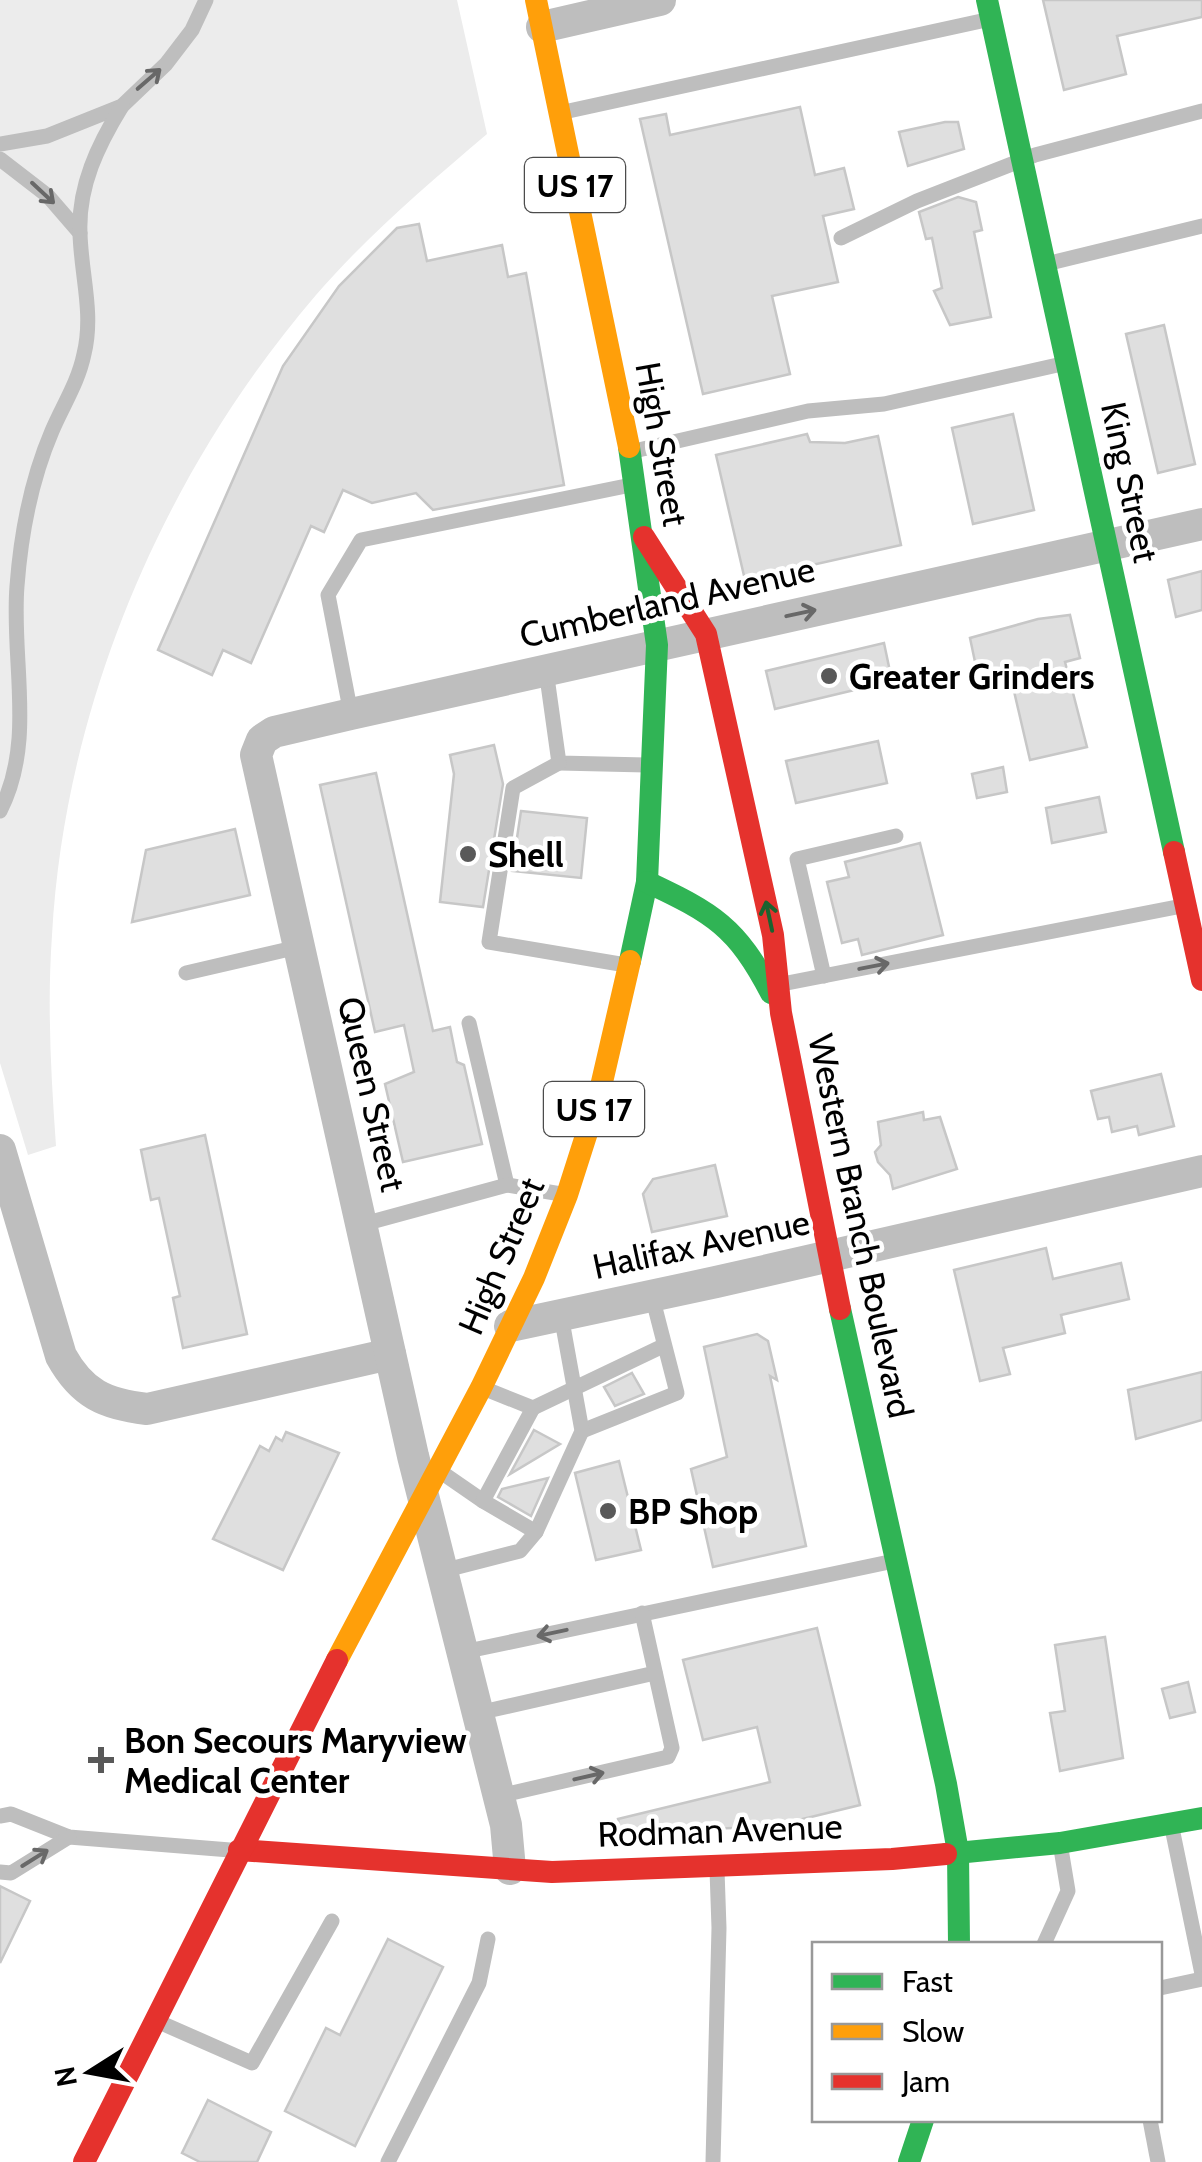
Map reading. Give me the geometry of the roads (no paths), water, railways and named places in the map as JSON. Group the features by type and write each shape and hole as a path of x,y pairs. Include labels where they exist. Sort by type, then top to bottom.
{"street":[{"path":"539,14 660,0"},
{"name":"King Street","path":"989,10 1202,980"},
{"name":"High Street","path":"84,2162 534,1278 567,1195 599,1095 647,882 656,645 644,538 630,452 539,14"},
{"name":"Cumberland Avenue","path":"276,850 256,755 262,740 274,732 1202,524"},
{"name":"Western Branch Boulevard","path":"644,538 706,634 773,935 782,1013 828,1257 946,1784 958,1852 959,1942"},
{"name":"Queen Street","path":"276,850 390,1354 430,1482 442,1571 506,1825 510,1870"},
{"path":"647,882 708,910 733,930 751,952 782,1013"},
{"path":"0,1150 61,1356 73,1378 104,1399 120,1406 164,1407 390,1354"},
{"name":"Halifax Avenue","path":"510,1326 1202,1171"},
{"name":"Rodman Avenue","path":"240,1850 552,1872 892,1859 1060,1842 1202,1818"},
{"path":"909,2162 922,2122"}],"lane":[{"path":"0,811 16,758 22,704 16,591 22,531 36,473 53,427 73,392 85,353 89,320 80,233 84,187 100,142 122,106 166,64 192,30 206,0"},
{"path":"560,113 989,10"},
{"path":"0,144 46,136 122,106"},
{"path":"841,238 917,201 1022,160 1202,111"},
{"path":"0,160 48,196 80,233"},
{"path":"1046,264 1202,226"},
{"path":"630,452 808,411 884,404 1068,362"},
{"path":"352,714 328,595 361,540 636,484"},
{"path":"546,670 559,763"},
{"path":"629,966 489,942 513,788 559,763 654,766"},
{"path":"758,869 896,836"},
{"path":"797,860 824,976"},
{"path":"778,985 1186,905"},
{"path":"186,973 298,947"},
{"path":"469,1023 507,1185"},
{"path":"360,1224 507,1185 567,1195"},
{"path":"582,1431 677,1393 652,1296"},
{"path":"442,1571 520,1551 536,1532 582,1431 561,1315"},
{"path":"483,1501 532,1408 663,1346"},
{"path":"481,1388 532,1408"},
{"path":"430,1482 483,1501 536,1532"},
{"path":"462,1652 896,1560"},
{"path":"499,1796 668,1757 672,1748 642,1613"},
{"path":"478,1713 655,1672"},
{"path":"0,1816 11,1814 69,1837 240,1850"},
{"path":"1162,1987 1202,1976 1171,1824"},
{"path":"0,1872 11,1873 69,1837"},
{"path":"1045,1942 1068,1891 1060,1842"},
{"path":"714,2162 717,1866"},
{"path":"156,2020 252,2063 332,1922"},
{"path":"388,2162 479,1983 488,1939"},
{"path":"1150,2122 1158,2162"}],"place":[{"name":"Greater Grinders","path":"829,676"},
{"name":"Shell","path":"468,854"},
{"name":"BP Shop","path":"608,1511"},
{"name":"Bon Secours Maryview Medical Center","path":"101,1760"}]}
